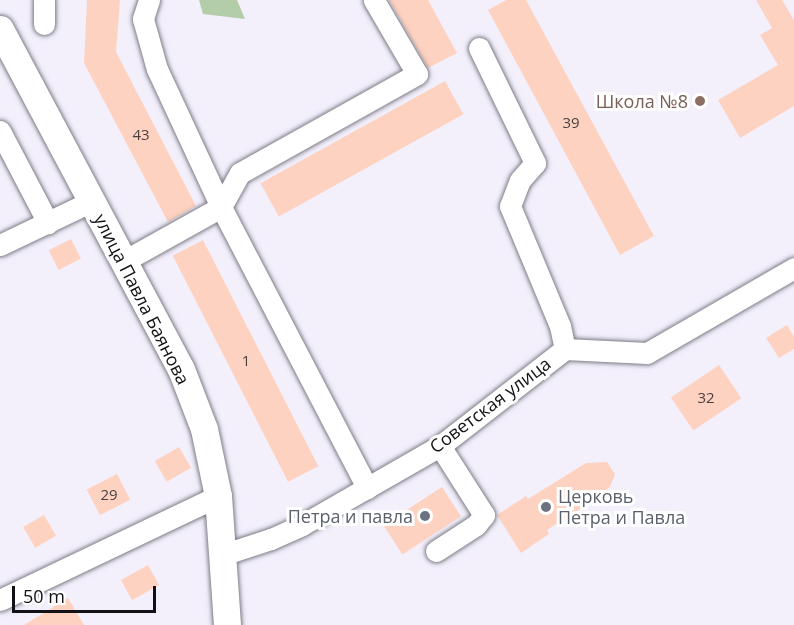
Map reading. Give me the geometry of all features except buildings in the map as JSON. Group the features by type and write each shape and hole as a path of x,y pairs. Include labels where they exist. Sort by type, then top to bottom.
{"main road":[{"name":"улица Павла Баянова","path":"0,29 181,369 204,429 218,496 227,625"}],"street":[{"path":"44,0 44,24"},
{"path":"124,261 221,207 240,173 417,74 374,0"},
{"path":"138,12 157,69 221,207 367,488"},
{"path":"479,48 535,163 520,180 510,206 560,326 565,349"},
{"path":"0,131 48,222"},
{"path":"0,245 92,201"},
{"name":"Советская улица","path":"222,555 271,539 302,525 440,446 565,349 647,353 794,268"},
{"path":"436,551 476,525 484,514 440,446"},
{"path":"0,600 218,496"}],"green space":[{"path":"199,0 237,0 245,19 203,14"}],"place":[{"name":"Школа №8","path":"700,101"},
{"name":"Церковь Петра и Павла","path":"546,507"},
{"name":"Петра и павла","path":"425,516"}]}
